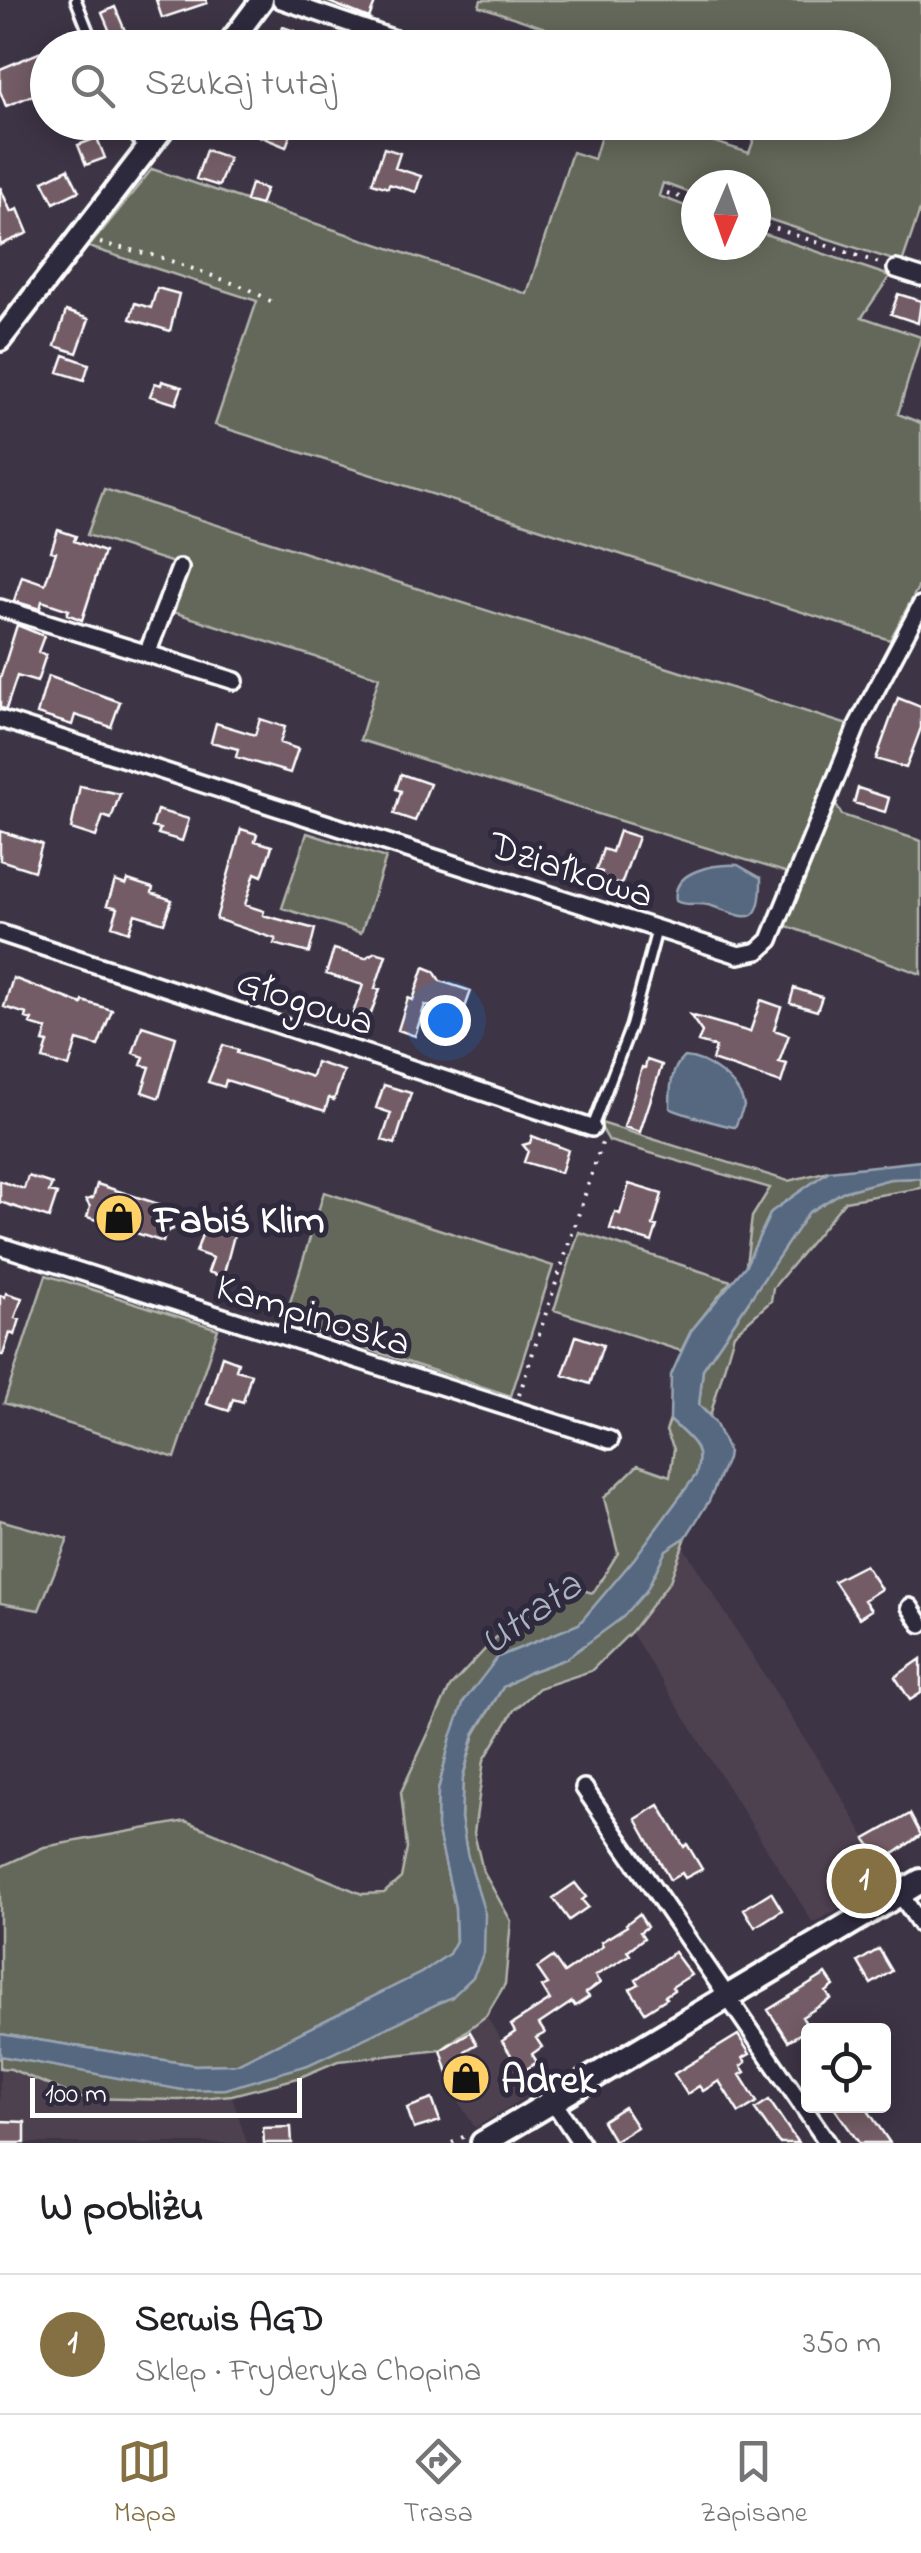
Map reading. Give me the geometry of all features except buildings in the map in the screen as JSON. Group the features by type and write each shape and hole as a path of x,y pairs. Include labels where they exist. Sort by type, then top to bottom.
{"main road":[{"path":"483,2143 921,1881"}],"street":[{"path":"281,0 368,30"},
{"path":"237,30 254,3"},
{"path":"0,340 155,140"},
{"path":"896,269 921,277"},
{"path":"147,654 180,568"},
{"name":"Działkowa","path":"0,719 740,955 758,950 770,940 858,724 921,605"},
{"path":"0,608 235,682"},
{"name":"Głogowa","path":"0,933 592,1128"},
{"name":"Kampinoska","path":"0,1246 610,1440"},
{"path":"910,1608 921,1624"},
{"path":"584,1788 828,2143"},
{"path":"899,1892 921,1926"},
{"path":"553,2101 582,2143"}],"lane":[{"path":"76,0 88,30"},
{"path":"136,140 146,152"},
{"path":"592,1128 631,1026 657,929"}],"path":[{"path":"667,193 681,197"},
{"path":"771,227 896,269"},
{"path":"83,232 103,246 157,256 249,289 272,302"},
{"path":"514,1409 601,1146 600,1131 592,1128"}],"shaded area":[{"path":"683,1546 890,1880 813,1923 631,1632 670,1581"},
{"path":"486,2015 532,2093 475,2128 451,2089 441,2050"},
{"path":"0,2068 140,2097 180,2100 232,2096 247,2143 0,2143"}],"green space":[{"path":"481,0 921,0 921,207 902,263 771,220 771,170 681,170 681,190 663,183 659,196 681,204 681,260 771,260 771,236 890,276 862,317 921,337 898,414 921,423 921,582 890,640 215,425 257,301 89,247 152,169 527,294 572,152 594,159 600,140 708,140 749,153 754,140 891,140 891,30 552,30 479,6"},
{"path":"104,489 848,725 788,873 360,740 379,677 173,612 189,568 87,535"},
{"path":"835,803 842,815 921,841 921,974 784,925"},
{"path":"307,833 386,858 361,933 282,908"},
{"path":"598,1122 788,1181 829,1171 771,1212 746,1265 752,1217 770,1188 609,1141"},
{"path":"921,1178 921,1188 845,1201 773,1288 771,1301 734,1334 710,1416 699,1405 703,1369 808,1213 842,1192 890,1179"},
{"path":"324,1192 553,1266 511,1396 284,1322"},
{"path":"579,1232 731,1281 691,1331 681,1351 554,1310"},
{"path":"46,1275 218,1329 175,1458 4,1403"},
{"path":"670,1420 697,1450 696,1475 634,1559 579,1624 498,1657 451,1737 438,1791 437,1827 455,1907 456,1941 449,1954 421,1973 237,2064 195,2065 0,2034 0,1867 44,1847 186,1821 362,1894 384,1893 401,1878 407,1848 401,1792 450,1687 505,1628 575,1588 593,1593 618,1553 604,1498 638,1465 670,1476 674,1449 666,1431"},
{"path":"0,1520 68,1539 39,1610 0,1603"},
{"path":"686,1537 670,1581 631,1632 591,1671 539,1688 514,1710 484,1760 474,1833 483,1871 511,1921 505,1984 486,2016 441,2050 338,2061 298,2078 232,2095 180,2100 79,2098 0,2068 0,2056 182,2089 225,2089 452,1997 467,1853 461,1818 463,1777 475,1734 503,1687 566,1659 646,1591 666,1550"}],"water":[{"path":"738,865 761,878 758,908 753,914 740,915 676,901 676,891 687,876 707,868"},
{"path":"684,1057 712,1067 736,1088 744,1106 735,1127 670,1108 673,1074"},
{"path":"921,1161 921,1178 890,1179 842,1192 808,1213 703,1369 699,1405 715,1422 728,1451 709,1501 686,1537 666,1550 646,1591 623,1617 566,1659 503,1687 474,1734 463,1777 461,1818 485,1914 484,1953 473,1977 452,1997 308,2065 225,2089 182,2090 0,2056 0,2034 195,2065 237,2064 421,1973 449,1954 456,1941 455,1907 437,1827 438,1791 464,1701 498,1657 579,1624 634,1559 696,1475 697,1450 670,1420 671,1375 691,1331 746,1265 771,1212 829,1171"}],"place":[{"name":"Fabiś Klim","path":"119,1218"},
{"name":"Serwis AGD","path":"864,1881"},
{"name":"Adrek","path":"466,2078"}],"water label":[{"name":"Utrata","path":"529,1611"}]}
